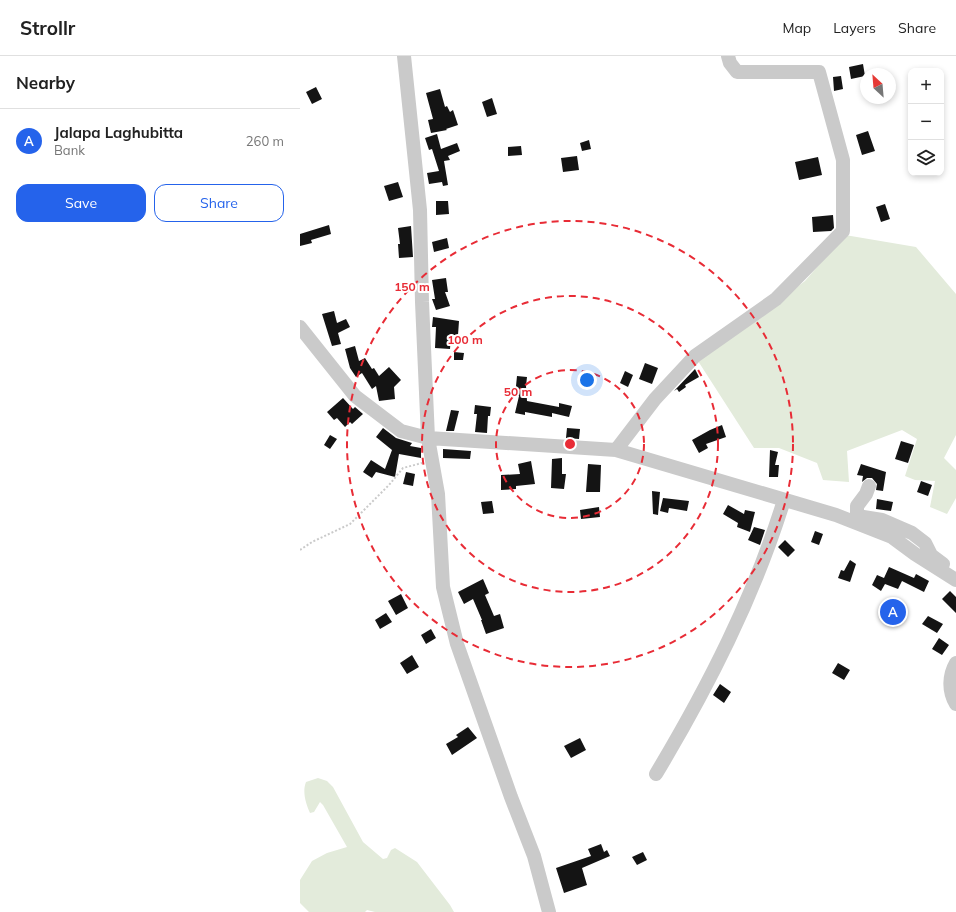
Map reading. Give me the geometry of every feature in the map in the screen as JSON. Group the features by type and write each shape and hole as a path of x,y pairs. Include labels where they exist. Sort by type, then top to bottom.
{"street":[{"path":"404,56 420,210 422,302 428,438 438,494 443,587 456,637 511,797 534,856 549,912"},
{"path":"616,450 655,399 695,356 776,299 843,231 843,160 819,72 737,72 730,63 728,56"},
{"path":"300,327 355,396 401,431 428,438 616,450 836,515 892,537 915,554 956,580"},
{"path":"869,486 866,494 857,506 857,516 882,520 912,533 925,543 931,556 951,568 956,576"},
{"path":"656,774 717,666 732,635 763,560 784,500"},
{"path":"956,662 952,670 950,688 956,704"}],"path":[{"path":"300,550 312,542 350,524 389,485 403,468 432,459"}],"green space":[{"path":"845,235 916,247 956,294 956,435 944,458 956,470 956,498 947,514 930,507 935,481 915,480 905,476 917,439 902,430 847,451 849,482 823,480 817,463 779,448 754,448 698,361 805,281"},
{"path":"318,778 327,781 333,787 363,842 383,859 387,858 391,850 395,848 417,862 454,912 375,912 367,910 365,912 309,912 300,903 300,880 312,861 327,853 347,847 320,802 314,812 310,813 304,794 305,786 306,782"}],"building":[{"path":"863,64 864,68 860,68 860,77 851,79 849,67"},
{"path":"841,76 843,89 834,91 833,77"},
{"path":"316,87 322,99 312,104 306,92"},
{"path":"440,89 445,107 447,106 450,112 453,110 458,125 446,129 447,130 431,133 428,120 433,119 426,93"},
{"path":"492,98 497,114 487,117 482,102"},
{"path":"868,131 875,151 862,155 856,135"},
{"path":"437,134 441,149 457,143 460,151 448,156 450,160 444,161 448,185 443,186 442,182 429,184 427,173 439,171 432,149 429,150 425,138"},
{"path":"589,140 591,149 582,151 580,143"},
{"path":"521,146 522,155 508,156 508,147"},
{"path":"577,156 579,170 563,172 561,158"},
{"path":"818,157 822,175 799,180 795,162"},
{"path":"398,182 403,197 389,201 384,186"},
{"path":"436,201 448,201 449,214 436,215"},
{"path":"885,204 890,219 881,222 876,207"},
{"path":"833,215 834,228 831,231 813,232 812,217"},
{"path":"329,225 331,234 311,240 312,243 300,246 300,234"},
{"path":"411,226 413,257 399,258 398,244 400,244 398,228"},
{"path":"447,238 449,248 434,252 432,242"},
{"path":"446,278 448,292 445,292 450,306 436,310 432,299 435,299 432,280"},
{"path":"334,311 337,323 346,319 350,327 338,333 341,344 332,346 322,314"},
{"path":"433,317 459,321 458,335 451,335 450,349 435,348 436,327 432,327"},
{"path":"355,346 359,361 365,358 372,369 374,368 379,376 389,367 401,380 394,387 395,399 379,401 376,386 372,389 362,373 356,377 350,368 345,349"},
{"path":"454,352 464,353 463,360 454,360"},
{"path":"645,363 658,368 652,384 639,379"},
{"path":"695,369 699,377 685,385 686,387 679,392 677,389 674,391"},
{"path":"625,371 633,375 628,387 620,383"},
{"path":"517,376 527,377 527,401 559,407 559,403 572,406 569,417 552,413 552,417 525,412 525,415 515,413 519,396 515,396"},
{"path":"343,398 353,409 355,407 363,414 352,424 350,422 345,427 337,418 334,420 327,412"},
{"path":"475,405 491,407 490,416 488,416 487,433 475,432 477,414 474,414"},
{"path":"451,410 459,411 454,431 446,431"},
{"path":"722,425 726,437 706,444 708,448 699,453 692,440"},
{"path":"383,428 396,438 412,443 410,446 421,448 421,458 399,454 395,477 376,472 372,478 363,472 371,460 385,469 392,450 376,437"},
{"path":"567,428 580,429 579,439 566,438"},
{"path":"330,435 337,439 330,449 324,445"},
{"path":"901,441 914,445 908,463 895,459"},
{"path":"443,449 471,451 470,459 443,458"},
{"path":"770,450 778,452 775,465 779,465 778,477 769,477"},
{"path":"562,458 562,474 566,474 564,489 551,488 552,459"},
{"path":"531,461 535,484 516,486 516,489 501,490 501,475 520,474 518,464"},
{"path":"588,464 601,465 600,492 586,492"},
{"path":"861,464 886,472 883,491 876,490 877,484 872,478 867,478 862,482 863,476 857,475"},
{"path":"406,472 415,474 413,486 403,484"},
{"path":"921,481 932,485 928,496 917,492"},
{"path":"652,491 660,492 658,515 653,514"},
{"path":"663,498 689,501 687,511 669,508 668,513 660,511"},
{"path":"877,499 893,502 891,511 876,509"},
{"path":"492,501 494,513 483,514 481,502"},
{"path":"728,505 744,514 745,510 755,512 750,532 737,527 738,523 723,514"},
{"path":"599,507 600,517 581,519 580,510"},
{"path":"754,527 765,530 760,545 748,540"},
{"path":"815,531 823,534 819,545 811,542"},
{"path":"785,540 795,550 788,557 778,547"},
{"path":"850,560 856,564 850,582 838,578 841,570 844,571"},
{"path":"889,567 914,578 916,574 929,581 924,592 902,581 898,589 885,584 881,591 872,585 877,575 884,578"},
{"path":"483,579 489,593 485,595 494,616 500,614 504,628 486,634 473,599 464,604 458,592"},
{"path":"950,591 956,597 956,613 942,599"},
{"path":"401,594 408,608 396,615 388,601"},
{"path":"386,613 392,622 380,629 375,620"},
{"path":"928,616 943,624 937,633 922,624"},
{"path":"431,629 436,638 426,644 421,635"},
{"path":"939,638 949,645 942,655 932,649"},
{"path":"412,655 419,667 407,674 400,663"},
{"path":"838,663 850,670 844,680 832,673"},
{"path":"720,684 731,692 724,703 713,695"},
{"path":"468,727 477,738 452,755 446,744 458,737 456,735"},
{"path":"580,738 586,750 571,758 564,746"},
{"path":"601,844 604,852 607,850 610,856 582,868 587,885 564,893 556,868 591,856 588,849"},
{"path":"643,852 647,860 637,865 632,857"}],"place":[{"name":"Jalapa Laghubitta","path":"893,612"}]}
